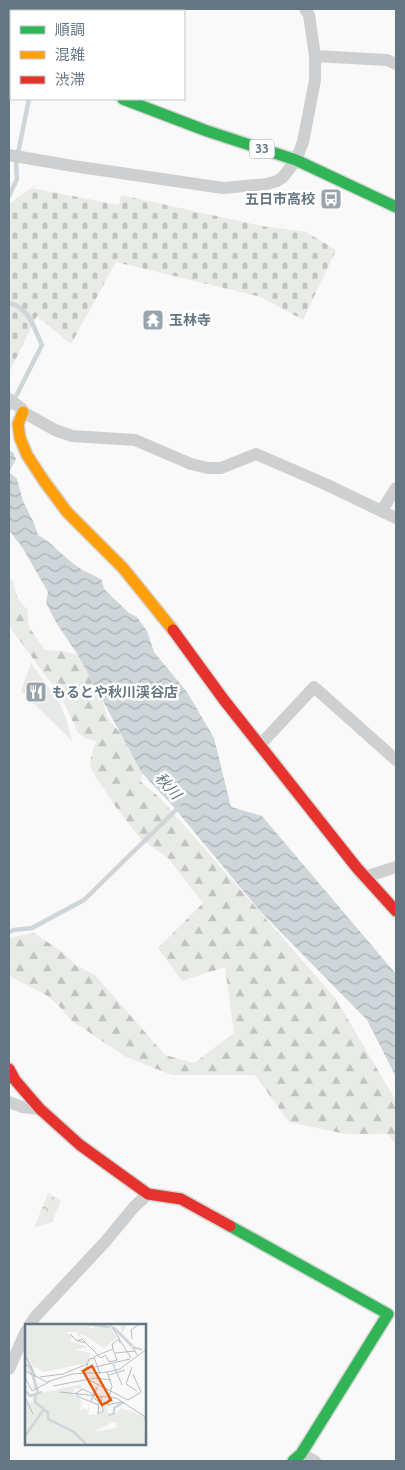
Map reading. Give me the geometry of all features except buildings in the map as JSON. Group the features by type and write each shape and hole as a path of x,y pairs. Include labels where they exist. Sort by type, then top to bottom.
{"street":[{"path":"9,155 223,188 267,184 277,181 283,177 296,160 303,142 315,80 315,56 309,15 305,9"},
{"path":"315,56 388,60 396,64"},
{"name":"33","path":"126,100 296,160 396,207"},
{"path":"9,399 23,410 63,433 72,436 135,440 191,464 208,468 222,468 256,454 396,518"},
{"path":"23,410 18,424 20,438 27,455 44,481 68,512 123,568 187,648 224,700 366,877 396,911"},
{"path":"382,510 396,488"},
{"path":"260,745 314,687 396,760"},
{"path":"366,877 396,866"},
{"path":"9,1070 15,1080 40,1109 80,1145 148,1194 181,1199 388,1314 297,1458 315,1461"},
{"path":"9,1102 22,1107 40,1109"},
{"path":"31,1324 148,1194"},
{"path":"396,1307 389,1314 396,1319"},
{"path":"9,1369 25,1333"}],"shaded area":[{"name":"もるとや秋川渓谷店","path":"31,663 60,704 72,741 21,691"}],"green space":[{"path":"31,188 119,205 121,195 262,226 306,232 336,250 303,320 261,297 116,262 71,344 37,316 9,373 9,204"},
{"path":"9,578 14,582 18,597 27,609 29,627 45,650 78,655 99,691 108,719 133,748 143,765 141,782 161,799 336,999 396,1101 396,1145 388,1134 346,1134 289,1122 255,1075 172,1075 126,1057 71,1020 46,995 9,976 9,938 34,933 61,951 77,966 95,975 165,1055 194,1063 234,1033 225,967 182,981 158,948 203,903 168,858 141,839 97,779 91,768 90,761 96,741 86,739 78,733 66,707 51,683 9,626"},
{"path":"48,1193 61,1201 52,1222 34,1228"}],"water":[{"path":"9,451 13,452 16,459 9,472"},
{"name":"秋川","path":"9,472 17,479 23,501 38,535 78,567 102,580 104,589 129,613 137,617 147,631 154,652 187,692 214,738 231,807 262,816 396,974 396,1077 367,1020 260,911 171,804 142,773 78,655 57,624 46,603 48,592 22,547 9,530"}],"waterway":[{"path":"9,196 17,179 16,163 29,100"},
{"path":"9,303 16,305 30,319 42,345 9,409"},
{"path":"9,932 32,928 84,900 179,807"}],"traffic: fast":[{"path":"126,100 207,131 296,160 396,207"},
{"path":"230,1226 388,1314 301,1454 293,1461"}],"traffic: slow":[{"path":"23,412 18,424 20,438 27,455 44,481 67,512 123,568 173,630"}],"traffic: jam":[{"path":"173,630 224,700 357,868 396,911"},
{"path":"9,1069 15,1080 40,1109 80,1145 148,1194 181,1199 230,1226"}],"place":[{"name":"五日市高校","path":"331,199"},
{"name":"玉林寺","path":"153,320"},
{"name":"もるとや秋川渓谷店","path":"36,692"}]}
